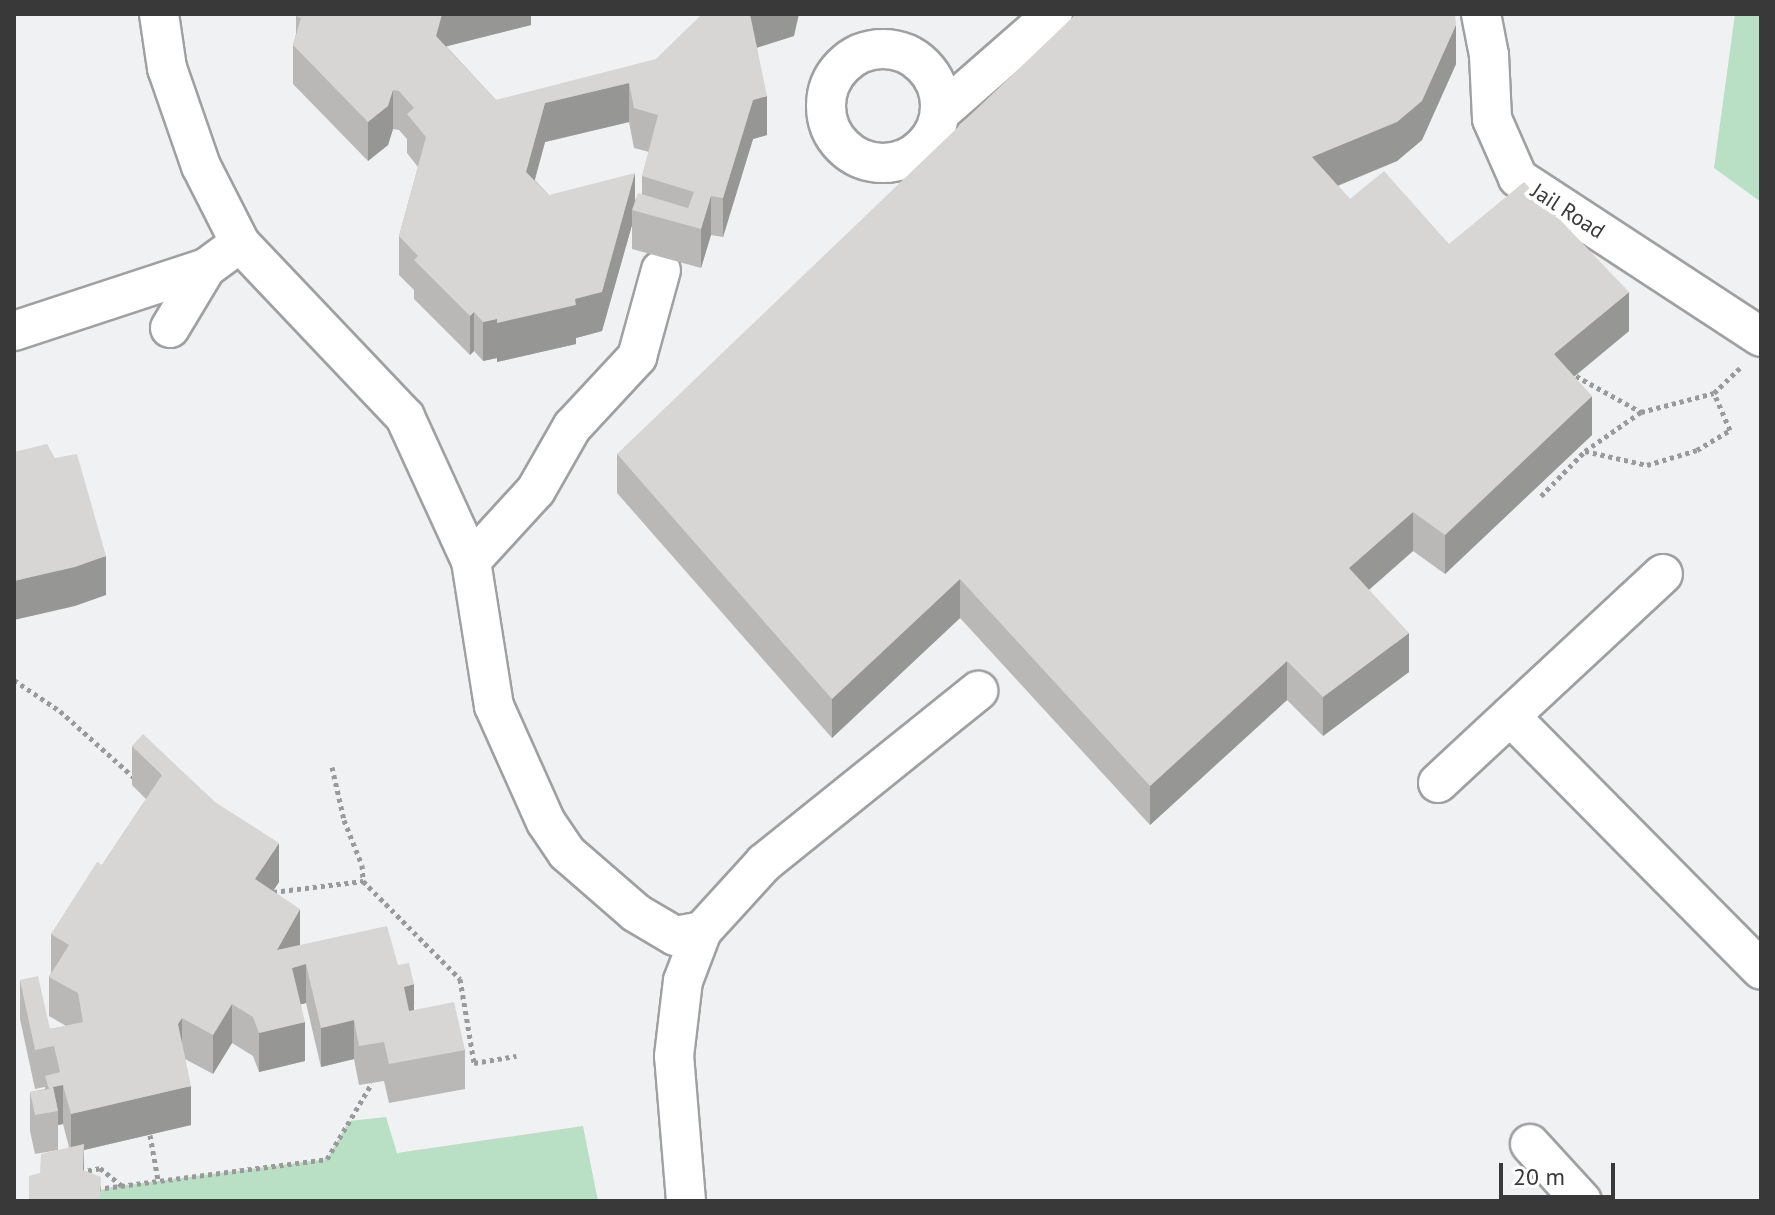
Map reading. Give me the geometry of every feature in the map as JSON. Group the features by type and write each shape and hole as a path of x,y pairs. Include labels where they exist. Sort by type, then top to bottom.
{"lane":[{"path":"159,14 167,68 196,152 240,243 405,417 471,561 494,706 546,822 567,853 636,913 675,936 702,931"},
{"path":"940,113 1053,14"},
{"name":"Jail Road","path":"1481,14 1489,55 1492,119 1518,178 1752,351"},
{"path":"14,331 206,268 240,243"},
{"path":"170,328 206,268"},
{"path":"471,561 536,490 572,427 637,357 661,270"},
{"path":"1438,783 1663,574"},
{"path":"686,1201 674,1056 683,981 702,931 764,863 978,691"},
{"path":"1510,716 1761,970"},
{"path":"1530,1144 1582,1201"}],"path":[{"path":"1541,496 1585,451 1641,412 1714,393 1752,351"},
{"path":"1576,376 1641,412"},
{"path":"1585,451 1647,465 1697,450 1730,430 1714,393"},
{"path":"14,680 60,711 137,780"},
{"path":"332,767 344,820 362,865 363,881 460,979 474,1063 516,1056"},
{"path":"273,892 363,881"},
{"path":"84,1190 327,1159 372,1083"},
{"path":"150,1135 158,1180"},
{"path":"75,1172 100,1168 122,1186"}],"green space":[{"path":"1735,14 1761,14 1761,202 1714,168"},
{"path":"386,1117 397,1153 583,1126 598,1201 84,1201 84,1195 111,1187 327,1159 349,1121"}],"building":[{"path":"297,14 442,14 436,36 496,100 656,59 702,14 750,14 767,96 753,100 723,198 711,196 701,229 632,210 638,193 688,208 694,192 642,176 658,115 634,108 629,83 545,103 526,172 549,195 635,173 602,292 575,299 576,305 497,323 497,319 483,322 474,312 470,316 414,260 418,256 399,236 426,137 407,114 414,108 399,91 393,90 388,106 368,122 293,45 301,18"},
{"path":"1076,14 1455,14 1456,25 1422,101 1397,122 1312,157 1350,199 1384,171 1449,244 1524,182 1629,292 1554,354 1592,396 1445,535 1413,512 1349,568 1409,633 1323,697 1287,661 1150,786 960,579 832,699 617,454"},
{"path":"47,444 55,458 77,454 106,556 75,567 14,581 14,452"},
{"path":"143,734 215,802 279,843 255,879 300,909 277,950 387,926 398,965 409,963 414,984 404,987 409,1011 454,1002 465,1050 389,1064 384,1042 359,1046 354,1020 321,1028 306,964 292,968 305,1022 259,1033 253,1017 232,1004 213,1035 182,1018 178,1024 191,1086 71,1114 63,1085 53,1087 58,1111 35,1115 30,1092 49,1089 45,1076 60,1072 54,1046 35,1050 20,980 38,976 50,1029 83,1022 78,993 49,977 69,945 51,934 97,862 102,865 162,775 132,746"},
{"path":"84,1144 83,1170 101,1177 100,1201 29,1201 29,1176 40,1173 41,1154"}]}
